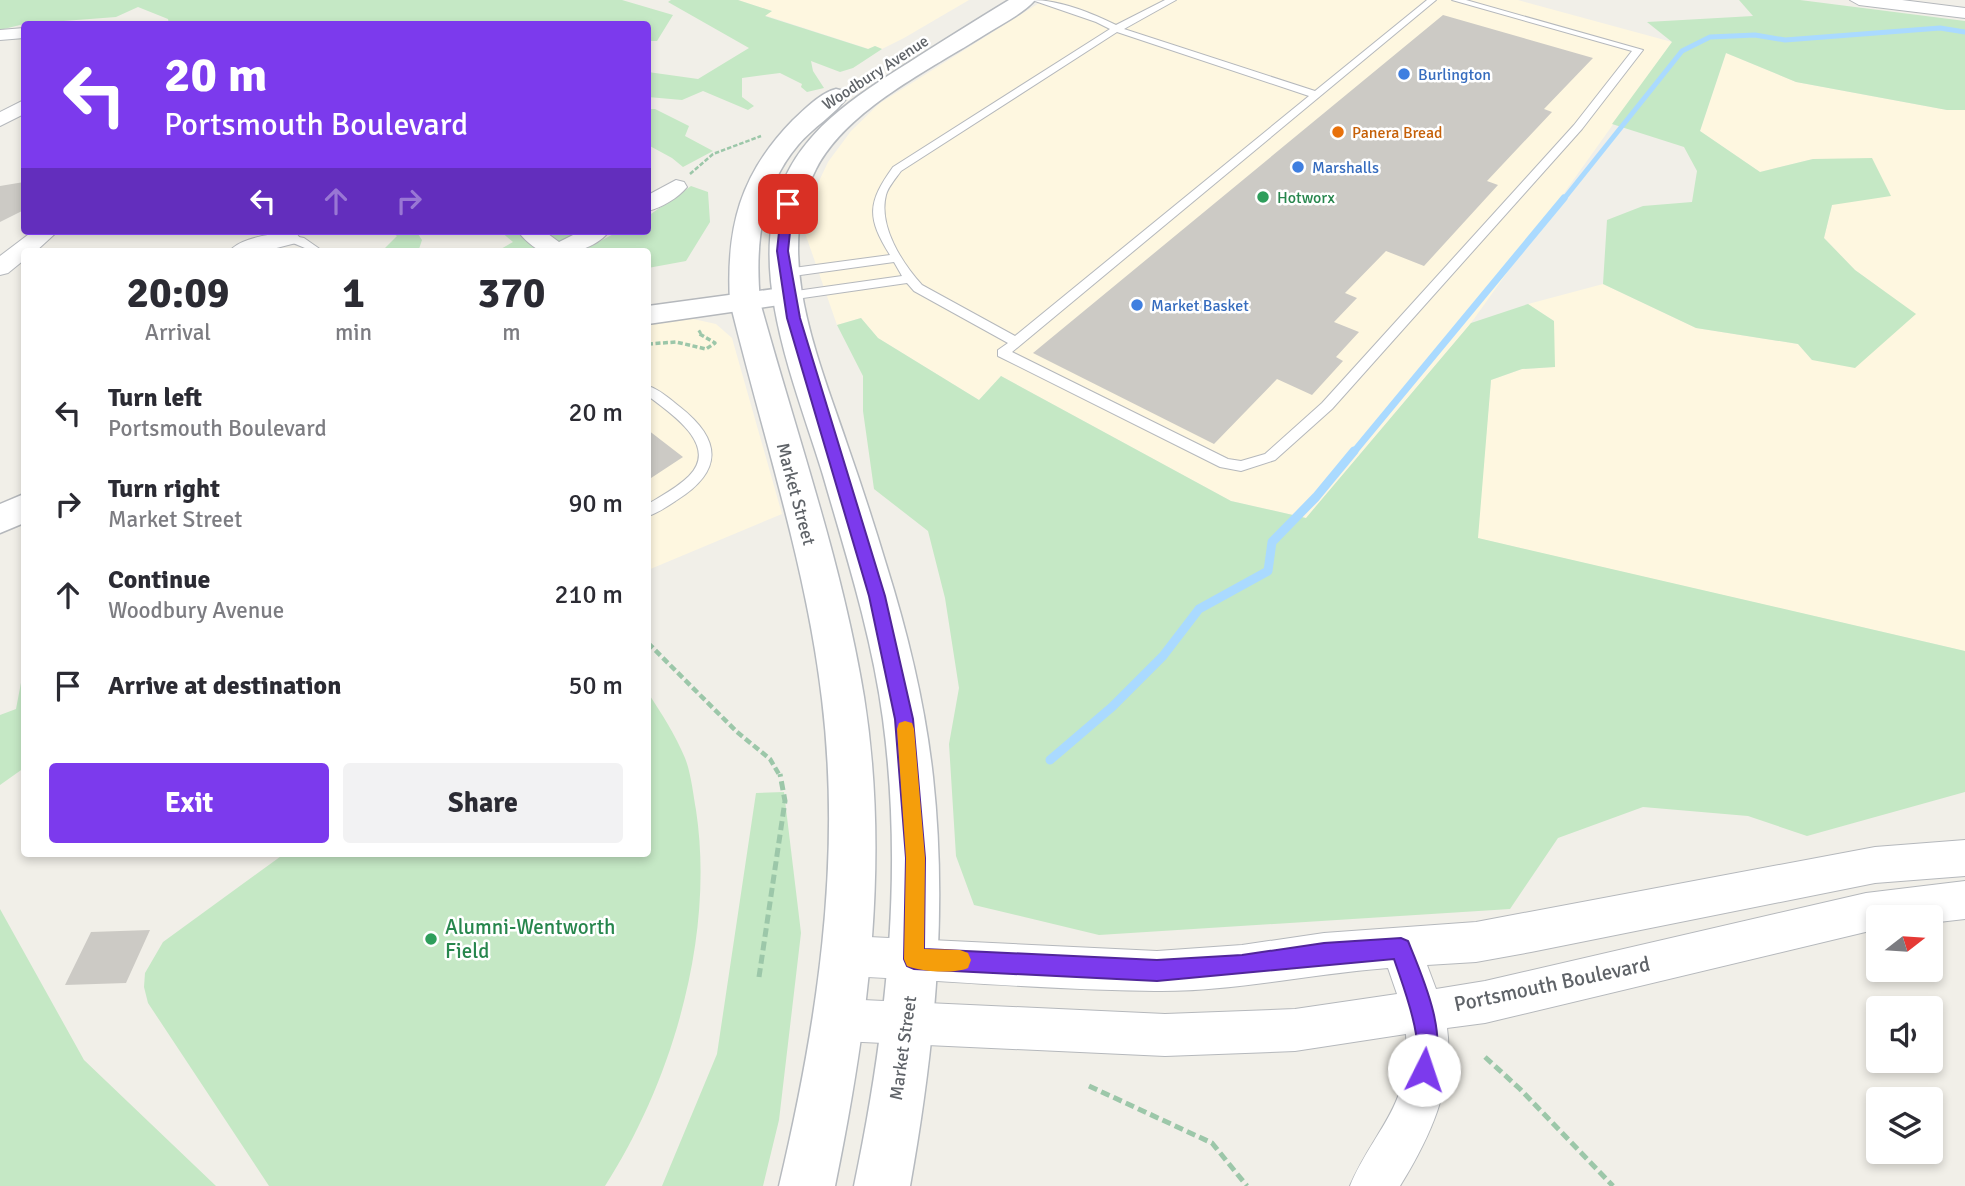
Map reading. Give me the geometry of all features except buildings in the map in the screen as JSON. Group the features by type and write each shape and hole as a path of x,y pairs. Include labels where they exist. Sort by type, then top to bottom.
{"main road":[{"name":"Woodbury Avenue","path":"744,290 742,250 750,208 767,169 786,140 843,90 989,0"},
{"name":"Woodbury Avenue","path":"787,284 782,237 788,204 804,167 827,134 859,105 1022,1"},
{"path":"651,314 744,290 787,284"},
{"name":"Market Street","path":"787,284 794,323 877,596 904,719 913,807 917,912 908,1023 882,1186"},
{"path":"651,291 744,290"},
{"name":"Market Street","path":"744,290 816,570 843,698 852,834 848,956 841,1020 807,1186"},
{"path":"0,520 21,509"}],"street":[{"path":"1859,0 1965,13"},
{"path":"1904,0 1965,7"},
{"path":"0,35 21,33"},
{"path":"0,120 21,108"},
{"path":"651,202 676,187"},
{"path":"25,248 42,235"},
{"path":"535,235 552,248"},
{"path":"566,248 590,235"},
{"path":"251,248 288,238"},
{"path":"0,268 21,251"},
{"path":"848,956 1157,971 1242,965 1324,953 1401,948 1531,933 1875,865 1965,858"},
{"name":"Portsmouth Boulevard","path":"841,1020 1113,1034 1233,1034 1295,1030 1485,1002 1866,912 1914,904 1965,900"},
{"path":"1373,1186 1396,1154 1414,1118 1427,1053 1422,1012 1401,948"}],"lane":[{"path":"1016,342 918,288 896,258 878,213 881,192 891,176 1116,29 1172,0"},
{"path":"1432,0 1003,353 1226,463 1241,466 1270,457 1327,406 1578,127 1638,50 1456,0"},
{"path":"1022,1 1082,26 1116,29"},
{"path":"1022,1 1099,20 1116,29 1316,95"},
{"path":"288,238 300,240 312,248"},
{"path":"787,284 896,258"},
{"path":"787,284 910,279"},
{"path":"651,392 696,428 704,441 705,459 696,477 651,509"}],"path":[{"path":"676,187 713,154 749,139 771,134"},
{"path":"651,344 676,342 706,349 715,343 698,333 704,329"},
{"path":"651,646 737,732 770,760 780,773 785,801 759,978"},
{"path":"1485,1057 1520,1089 1613,1186"},
{"path":"1089,1086 1212,1143 1247,1186"}],"shaded area":[{"path":"738,0 969,0 882,49 875,46 869,49 764,15 772,11"},
{"path":"1044,0 1518,0 1672,42 1471,323 1306,518 1231,501 1001,376 979,400 878,338 861,318 837,325 805,233 812,196 828,162 851,131 880,103"},
{"path":"1726,53 1796,82 1947,110 1965,110 1965,651 1477,538 1491,380 1522,369 1554,367 1554,321 1528,304 1603,284 1696,328 1798,344 1812,360 1915,314 1855,270 1824,238 1832,205 1813,159 1760,172 1700,131"},
{"path":"689,318 716,324 732,338 782,514 651,569 651,323"}],"green space":[{"path":"0,0 622,0 673,15 657,41 651,41 651,21 168,21 138,7 116,17 21,21 21,25 0,30"},
{"path":"738,0 772,11 765,16 868,49 875,46 882,49 853,68 840,72 811,61 813,71 824,88 807,92 801,87 802,84 780,73 742,78 742,97 754,106 748,110 703,91 682,100 651,97 651,72 698,79 749,48 668,2"},
{"path":"1739,0 1800,0 1965,21 1965,110 1947,110 1796,82 1726,53 1700,131 1760,172 1813,159 1872,158 1891,196 1832,205 1824,238 1855,270 1916,314 1855,368 1812,360 1798,344 1696,328 1603,284 1607,220 1643,206 1692,202 1697,171 1684,147 1612,124 1672,42 1647,22 1753,16"},
{"path":"651,109 689,126 685,136 713,151 683,167 651,147"},
{"path":"691,186 708,192 710,222 686,261 651,267 651,248 587,248 612,235 651,235 651,214"},
{"path":"419,235 422,240 419,248 385,248 397,236"},
{"path":"505,235 574,235 545,248 502,248 513,242"},
{"path":"1528,304 1554,321 1555,367 1522,369 1491,380 1478,538 1965,651 1965,792 1807,836 1748,816 1643,807 1558,838 1510,909 1099,935 974,905 956,856 949,744 959,688 945,598 928,531 874,489 863,411 863,376 837,325 861,318 878,338 979,400 1001,376 1231,501 1306,518 1471,323"},
{"path":"21,683 21,770 0,785 0,715 16,709"},
{"name":"Alumni-Wentworth Field","path":"651,698 685,758 696,810 700,858 699,907 693,956 669,1053 651,1100 605,1186 269,1186 148,1003 144,987 145,973 163,942 280,857 651,857"},
{"path":"784,792 801,933 779,1120 763,1186 662,1186 717,1054 756,793"},
{"path":"0,909 84,1060 216,1186 0,1186"}],"waterway":[{"path":"1563,200 1682,51 1710,37 1755,35 1785,40 1940,28 1965,32"},
{"path":"1353,453 1564,198"},
{"path":"1050,760 1112,707 1163,656 1199,609 1268,571 1272,542 1316,497 1354,451"}],"slow traffic":[{"path":"905,729 916,858 914,959 960,960"}],"place":[{"name":"Burlington","path":"1404,74"},
{"name":"Panera Bread","path":"1338,132"},
{"name":"Marshalls","path":"1298,167"},
{"name":"Hotworx","path":"1263,197"},
{"name":"Market Basket","path":"1137,305"},
{"name":"Alumni-Wentworth Field","path":"431,939"}],"route":[{"path":"788,204 782,237 793,318 888,634 904,719 916,858 914,959 1157,971 1242,965 1324,953 1401,948 1422,1012 1427,1037 1424,1070"}]}
